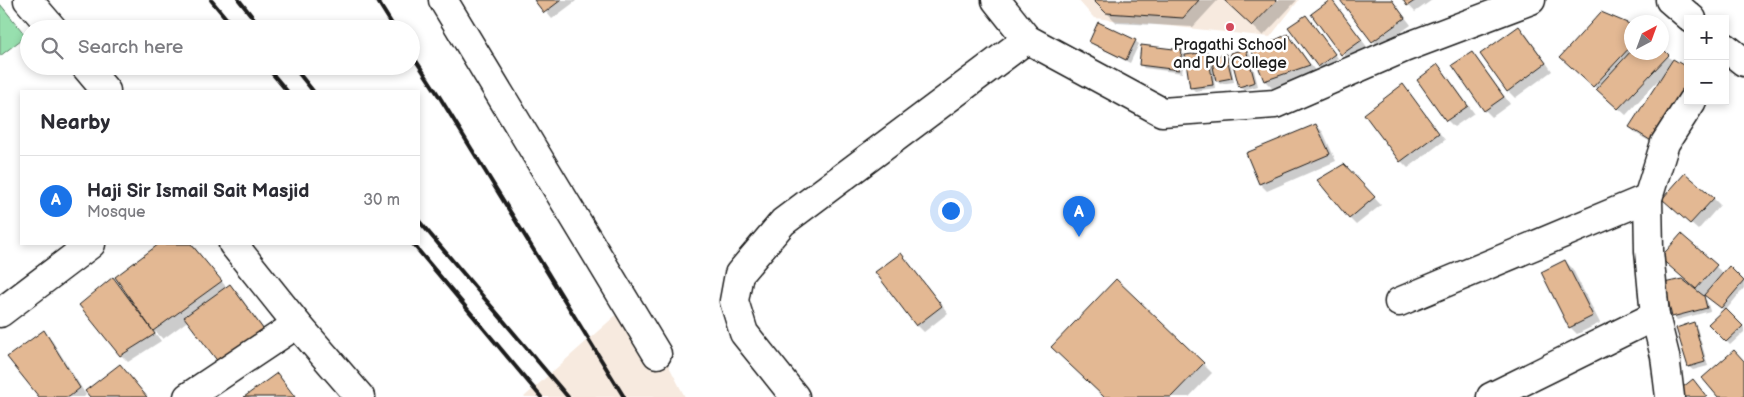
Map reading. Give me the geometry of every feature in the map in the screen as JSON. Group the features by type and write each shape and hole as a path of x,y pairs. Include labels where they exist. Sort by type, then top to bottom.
{"street":[{"path":"28,0 45,20"},
{"path":"443,0 657,354"},
{"path":"996,0 1027,39 1162,112 1275,104 1404,48 1531,0"},
{"path":"1670,0 1687,15"},
{"path":"795,397 744,333 734,301 739,274 783,222 1027,39"},
{"path":"93,75 105,90"},
{"path":"1670,397 1665,356 1655,316 1649,251 1648,198 1665,143 1689,105"},
{"path":"1399,302 1648,198"},
{"path":"0,314 90,245"},
{"path":"234,245 297,324 360,397"},
{"path":"1491,397 1655,316"},
{"path":"188,397 297,324"}],"shaded area":[{"name":"Pragathi School and PU College","path":"1078,0 1299,0 1270,37 1094,18"},
{"path":"634,299 685,397 524,397"}],"green space":[{"path":"0,4 20,29 20,41 0,56"}],"building":[{"path":"534,0 561,0 544,13"},
{"path":"1093,0 1199,0 1183,18 1106,13"},
{"path":"1224,0 1277,0 1252,26"},
{"path":"1332,0 1362,40 1341,55 1311,14"},
{"path":"1340,0 1392,0 1405,18 1372,42"},
{"path":"1403,0 1416,0 1407,6"},
{"path":"1601,12 1624,22 1624,54 1593,87 1560,57"},
{"path":"1306,15 1335,54 1318,67 1288,27"},
{"path":"1098,22 1136,40 1126,60 1089,42"},
{"path":"1519,26 1546,63 1507,92 1480,54"},
{"path":"1288,34 1310,65 1264,81 1252,51"},
{"path":"1141,45 1182,50 1179,70 1139,65"},
{"path":"1246,49 1255,82 1239,87 1230,53"},
{"path":"1208,52 1213,85 1190,88 1185,55"},
{"path":"1472,52 1504,97 1484,111 1452,65"},
{"path":"1226,54 1232,78 1216,81 1211,57"},
{"path":"1624,59 1664,60 1618,109 1596,89"},
{"path":"1673,59 1684,66 1684,95 1653,142 1629,127"},
{"path":"1438,64 1468,106 1446,121 1417,80"},
{"path":"1403,84 1439,133 1400,162 1364,114"},
{"path":"1316,124 1330,154 1259,184 1246,153"},
{"path":"1344,164 1375,197 1349,219 1317,180"},
{"path":"1685,173 1714,198 1690,224 1662,199"},
{"path":"1681,234 1717,265 1696,289 1660,258"},
{"path":"158,245 192,245 222,281 153,331 115,277"},
{"path":"901,253 942,306 916,326 875,272"},
{"path":"1565,260 1593,316 1569,328 1541,272"},
{"path":"1729,266 1744,281 1721,308 1704,295"},
{"path":"113,277 155,334 120,356 79,305"},
{"path":"1116,279 1204,363 1171,397 1104,397 1051,347"},
{"path":"1682,279 1704,296 1707,308 1672,317 1664,283"},
{"path":"230,284 269,337 225,371 184,317"},
{"path":"1725,308 1743,326 1726,342 1708,324"},
{"path":"1694,322 1705,362 1688,367 1676,328"},
{"path":"44,330 80,388 69,397 39,397 7,357"},
{"path":"1734,350 1744,361 1744,397 1718,397 1702,378"},
{"path":"120,364 147,397 90,397 85,391"},
{"path":"277,373 295,397 244,397"},
{"path":"1693,379 1707,397 1674,397 1673,395"}],"railway":[{"path":"211,0 228,20"},
{"path":"239,0 255,20"},
{"path":"377,0 389,20"},
{"path":"420,67 624,397"},
{"path":"274,75 286,90"},
{"path":"300,75 312,90"},
{"path":"420,222 568,397"},
{"path":"414,245 541,397"}],"place":[{"name":"Pragathi School and PU College","path":"1230,27"},
{"name":"Haji Sir Ismail Sait Masjid","path":"1079,237"}]}
